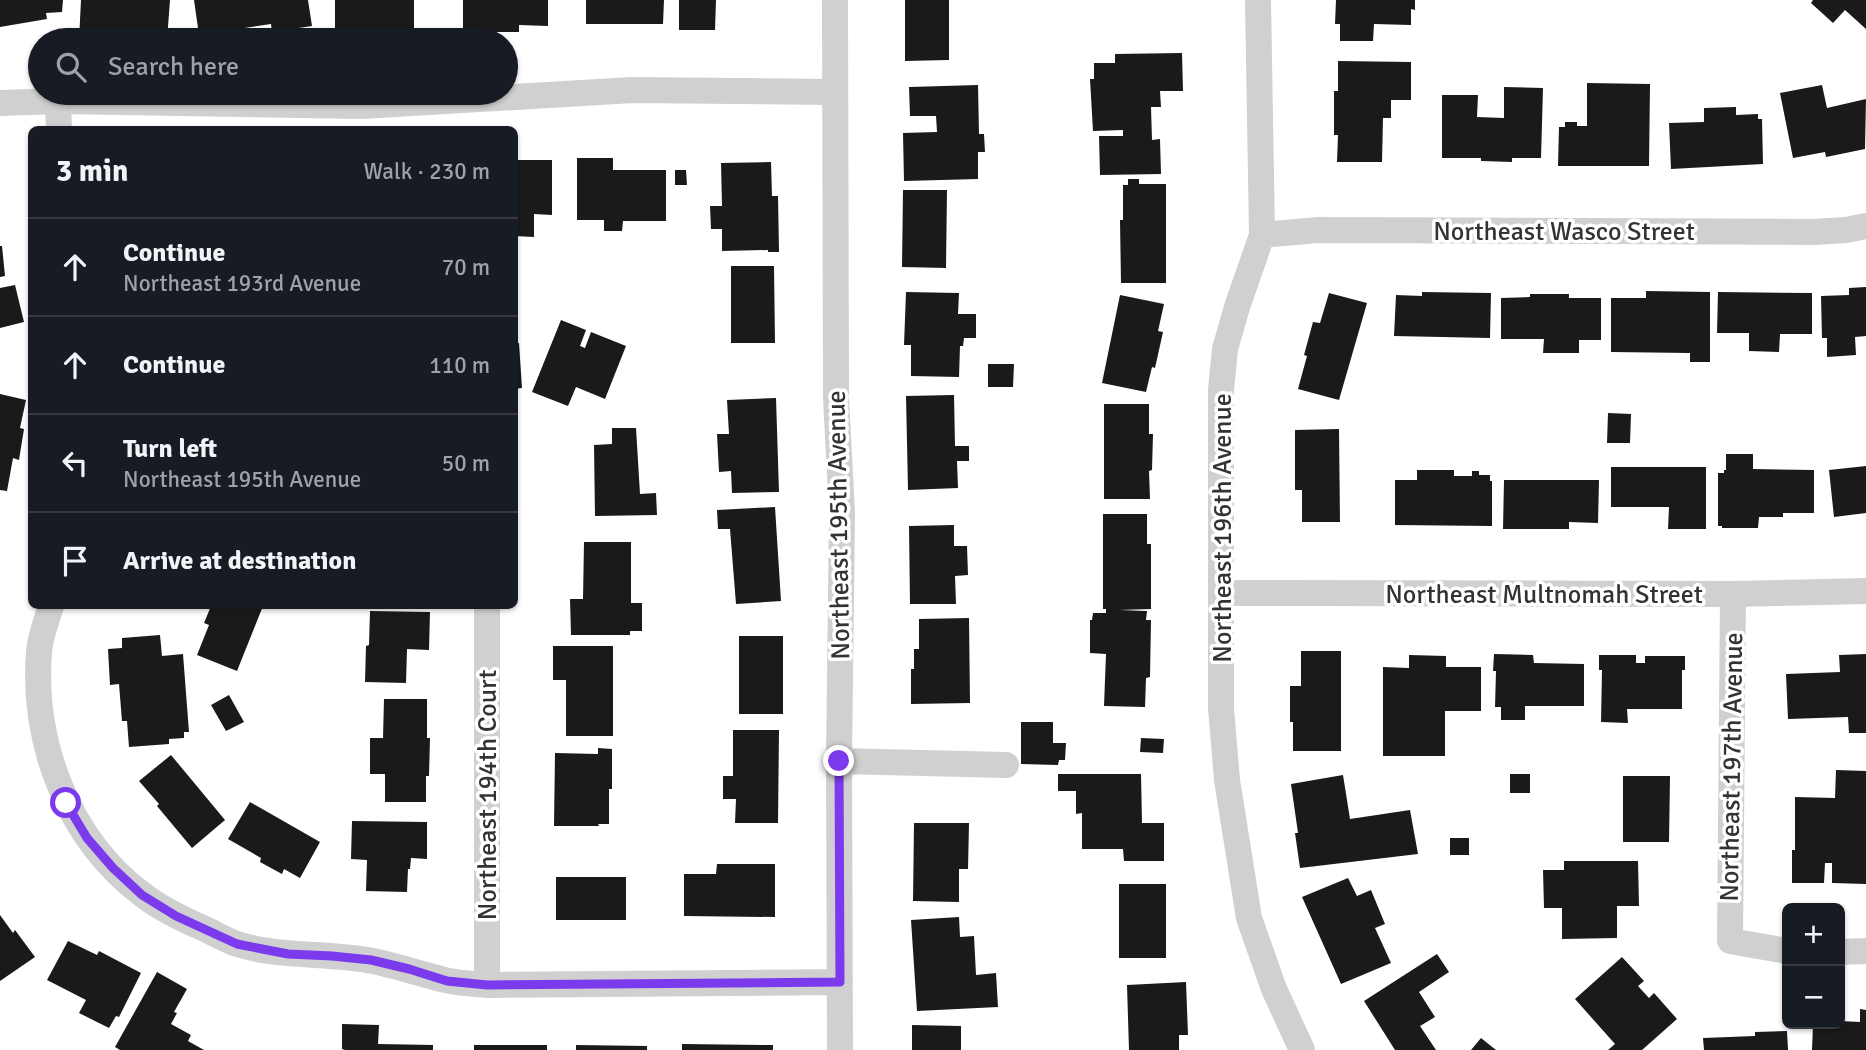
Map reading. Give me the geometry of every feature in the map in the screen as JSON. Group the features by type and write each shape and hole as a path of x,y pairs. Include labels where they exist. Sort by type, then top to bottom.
{"street":[{"name":"Northeast 195th Avenue","path":"835,0 836,398 842,513 840,1050"},
{"name":"Northeast 196th Avenue","path":"1258,0 1262,235 1225,349 1222,390 1222,708 1227,780 1249,918 1274,989 1302,1050"},
{"path":"518,97 633,90 835,92"},
{"path":"0,103 28,103"},
{"path":"58,105 59,126"},
{"path":"286,105 379,105"},
{"name":"Northeast Wasco Street","path":"1262,235 1318,230 1813,232 1866,226"},
{"name":"Northeast Multnomah Street","path":"1221,593 1733,594 1866,591"},
{"name":"Northeast 197th Avenue","path":"1733,594 1730,941 1782,950"},
{"path":"50,609 39,649 38,688 52,767 66,803 87,838 113,868 142,895 176,916 237,944 288,954 371,960 447,981 487,985 840,982"},
{"name":"Northeast 194th Court","path":"487,609 487,985"},
{"path":"839,761 1006,765"},
{"path":"1845,952 1866,951"}],"building":[{"path":"0,0 63,0 62,12 46,13 47,19 0,27"},
{"path":"81,0 170,0 168,28 80,28"},
{"path":"194,0 308,0 312,26 272,28 271,24 245,28 198,28"},
{"path":"335,0 414,0 414,28 335,28"},
{"path":"463,0 548,0 548,26 519,25 519,32 518,28 463,28"},
{"path":"586,0 664,0 663,24 586,24"},
{"path":"679,0 716,0 715,30 679,30"},
{"path":"905,0 949,0 949,60 905,61"},
{"path":"1336,0 1415,0 1415,10 1411,9 1411,25 1374,24 1373,41 1340,41 1340,24 1335,24"},
{"path":"1813,0 1866,0 1866,29 1845,10 1833,23 1811,3"},
{"path":"1182,53 1183,91 1160,91 1161,107 1151,107 1152,140 1160,139 1161,174 1100,175 1099,136 1123,136 1123,130 1093,131 1090,79 1094,79 1094,63 1115,63 1115,54"},
{"path":"1338,61 1411,62 1411,100 1391,100 1391,118 1383,118 1382,162 1337,162 1338,135 1334,135 1334,91 1338,91"},
{"path":"1587,83 1650,84 1649,166 1558,166 1559,127 1565,127 1565,122 1577,122 1577,126 1587,126"},
{"path":"978,85 979,134 984,134 985,152 978,152 978,179 904,181 903,133 937,132 936,116 910,116 909,87"},
{"path":"1822,85 1827,108 1866,99 1865,149 1826,157 1825,152 1793,158 1780,93"},
{"path":"1504,87 1543,88 1541,158 1512,158 1512,162 1481,161 1481,158 1442,158 1442,95 1478,95 1477,117 1504,118"},
{"path":"1736,107 1736,115 1758,114 1758,119 1762,119 1763,164 1671,169 1669,123 1704,122 1704,108"},
{"path":"577,158 613,158 613,170 666,170 666,221 623,221 622,231 604,231 604,220 577,220"},
{"path":"518,160 552,160 552,215 534,214 534,237 518,236"},
{"path":"771,162 772,196 778,196 779,252 722,251 722,229 711,229 710,206 722,206 721,163"},
{"path":"675,170 686,170 687,185 675,185"},
{"path":"1128,179 1139,179 1139,184 1166,184 1166,283 1121,283 1120,220 1123,220 1123,185 1128,185"},
{"path":"903,190 947,190 946,268 902,267"},
{"path":"0,246 5,276 0,277"},
{"path":"731,266 774,266 775,343 731,343"},
{"path":"15,285 24,322 0,328 0,288"},
{"path":"1866,287 1866,336 1855,337 1856,355 1827,357 1827,338 1822,338 1821,296 1849,295 1849,288"},
{"path":"1646,291 1710,292 1710,362 1690,362 1690,353 1611,352 1611,298 1646,298"},
{"path":"906,292 959,293 958,314 976,314 976,338 964,338 963,346 960,346 959,377 911,376 911,345 904,345"},
{"path":"1422,292 1491,293 1490,338 1394,336 1396,295 1422,296"},
{"path":"1718,292 1812,293 1812,334 1780,334 1779,352 1749,351 1749,333 1717,333"},
{"path":"1329,293 1367,303 1339,400 1298,389 1313,322 1320,323"},
{"path":"1530,294 1569,294 1569,298 1601,298 1601,340 1579,340 1579,353 1543,353 1544,339 1501,339 1501,298 1530,297"},
{"path":"1120,295 1164,304 1158,331 1163,332 1155,368 1152,367 1146,392 1102,383"},
{"path":"561,320 586,330 580,346 585,348 591,332 626,346 605,399 576,387 568,406 532,392"},
{"path":"518,343 522,388 518,388"},
{"path":"988,364 1014,364 1013,387 988,387"},
{"path":"0,394 26,400 20,428 24,429 19,460 13,458 7,491 0,490"},
{"path":"954,395 955,446 969,446 969,461 957,461 958,488 908,490 906,396"},
{"path":"776,398 779,492 732,493 731,471 719,472 717,434 729,434 727,400"},
{"path":"1104,404 1149,404 1149,434 1153,434 1152,470 1149,471 1150,499 1104,499"},
{"path":"1608,413 1631,414 1630,443 1607,443"},
{"path":"612,428 636,428 640,494 656,493 657,515 595,516 594,445 612,444"},
{"path":"1339,429 1340,522 1302,522 1302,490 1295,490 1295,430"},
{"path":"1726,454 1753,454 1753,469 1814,470 1814,513 1783,513 1783,517 1759,517 1758,528 1718,526 1718,473 1724,473 1726,470"},
{"path":"1866,466 1866,513 1834,517 1829,470"},
{"path":"1611,467 1706,467 1706,529 1668,529 1669,507 1611,507"},
{"path":"1417,470 1454,470 1454,476 1472,476 1472,471 1479,471 1479,475 1490,475 1492,526 1395,525 1395,480 1417,480"},
{"path":"1504,480 1599,480 1598,523 1569,522 1569,529 1503,529"},
{"path":"775,507 781,601 736,604 730,529 718,529 717,510"},
{"path":"1103,514 1147,514 1147,544 1151,544 1151,609 1119,610 1147,611 1146,620 1151,620 1150,677 1146,678 1145,707 1104,706 1106,654 1090,653 1090,620 1093,613 1106,613 1106,609 1103,609"},
{"path":"954,525 954,546 967,546 968,575 955,576 956,604 910,604 909,526"},
{"path":"584,542 631,542 631,603 642,603 642,631 630,631 630,635 571,635 570,599 583,599"},
{"path":"210,609 262,609 237,671 197,655 209,625 204,623"},
{"path":"370,611 430,612 429,650 407,649 406,683 365,682"},
{"path":"969,618 970,703 911,704 911,669 914,669 914,649 919,649 919,619"},
{"path":"160,635 162,656 183,654 189,732 184,732 184,738 169,739 169,744 129,747 127,721 122,721 119,684 110,685 108,649 122,648 122,638"},
{"path":"739,636 783,636 783,714 739,714"},
{"path":"553,646 613,646 613,736 566,736 566,680 553,680"},
{"path":"1301,651 1341,651 1341,751 1293,751 1290,686 1301,686"},
{"path":"1494,654 1533,655 1534,663 1584,664 1584,706 1525,706 1525,720 1501,720 1501,707 1495,707"},
{"path":"1866,654 1866,733 1849,733 1848,717 1788,719 1786,674 1840,672 1839,655"},
{"path":"1409,655 1446,656 1446,667 1481,667 1481,711 1445,711 1445,756 1383,756 1383,667 1409,668"},
{"path":"1599,655 1636,655 1636,663 1645,663 1645,656 1685,656 1685,670 1682,670 1682,709 1627,709 1628,723 1601,722 1602,670 1599,670"},
{"path":"229,695 244,722 226,731 211,705"},
{"path":"384,699 427,699 427,738 430,738 426,802 385,802 385,774 370,774 370,738 383,738"},
{"path":"1021,722 1053,722 1053,743 1066,743 1065,760 1059,760 1058,765 1021,764"},
{"path":"733,730 779,730 778,823 735,823 736,799 723,799 723,776 733,776"},
{"path":"1141,738 1164,739 1163,753 1140,752"},
{"path":"598,748 612,749 609,824 554,826 555,753 598,754"},
{"path":"171,755 225,820 192,848 139,781"},
{"path":"1836,770 1866,771 1866,884 1832,883 1832,863 1825,863 1824,883 1792,883 1795,797 1835,798"},
{"path":"1058,774 1141,774 1142,823 1164,823 1164,861 1124,861 1123,849 1082,849 1082,813 1076,814 1076,791 1058,791"},
{"path":"1510,774 1530,774 1530,793 1510,793"},
{"path":"1343,775 1350,819 1410,810 1418,854 1300,868 1291,784"},
{"path":"1623,776 1670,776 1669,842 1623,842"},
{"path":"250,802 320,842 300,878 284,869 282,874 228,839"},
{"path":"352,821 427,822 427,859 411,858 407,892 366,891 367,860 351,859"},
{"path":"914,823 969,823 968,869 959,869 959,902 913,901"},
{"path":"1450,838 1469,838 1469,855 1450,855"},
{"path":"1564,861 1638,861 1639,906 1617,906 1617,938 1562,939 1562,908 1544,908 1543,870 1564,870"},
{"path":"717,864 775,864 775,917 684,916 684,874 716,874"},
{"path":"556,877 626,877 626,920 556,920"},
{"path":"1348,878 1357,896 1371,890 1385,924 1375,928 1391,963 1341,984 1302,897"},
{"path":"1119,884 1166,884 1166,958 1119,958"},
{"path":"0,915 35,957 0,981"},
{"path":"959,917 960,937 974,936 976,975 996,973 998,1007 917,1011 911,920"},
{"path":"68,941 97,955 99,951 141,973 119,1017 116,1016 109,1028 79,1013 86,1000 47,980"},
{"path":"1437,954 1449,972 1419,992 1435,1017 1420,1026 1436,1050 1395,1050 1364,1001"},
{"path":"1622,957 1644,981 1638,986 1649,998 1654,993 1677,1019 1642,1050 1608,1050 1615,1044 1575,999"},
{"path":"157,972 187,989 174,1012 177,1013 171,1024 191,1035 188,1041 204,1050 120,1050 115,1047"},
{"path":"1186,982 1188,1035 1179,1035 1179,1050 1129,1050 1127,985"},
{"path":"1860,1009 1866,1010 1866,1050 1812,1050 1813,1029 1845,1029 1845,1021 1860,1022"},
{"path":"342,1024 379,1025 378,1044 433,1045 433,1050 345,1050 342,1049"},
{"path":"912,1025 961,1026 961,1050 912,1050"},
{"path":"1787,1031 1788,1050 1704,1050 1703,1038 1755,1036 1755,1032"},
{"path":"1481,1038 1496,1050 1471,1050"},
{"path":"682,1044 773,1045 773,1050 682,1050"},
{"path":"474,1045 547,1045 547,1050 474,1050"},
{"path":"576,1045 647,1046 647,1050 576,1050"}],"route":[{"path":"66,803 87,838 113,868 142,895 176,916 237,944 288,954 371,960 447,981 487,985 840,982 839,761"}]}
